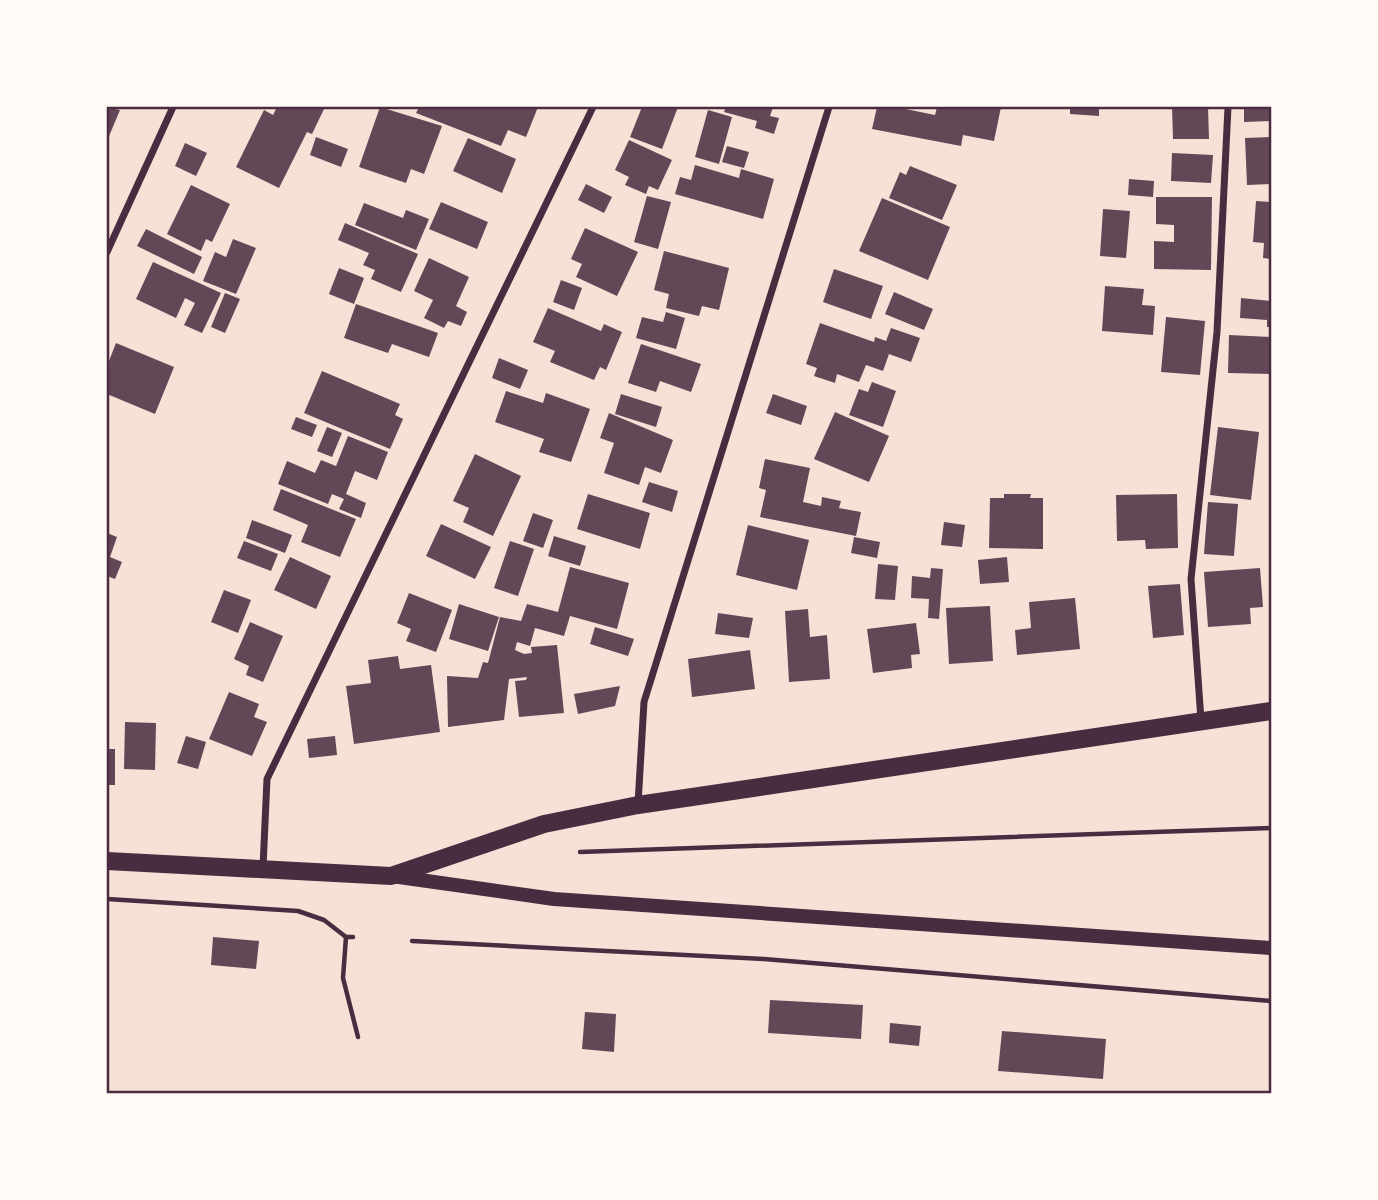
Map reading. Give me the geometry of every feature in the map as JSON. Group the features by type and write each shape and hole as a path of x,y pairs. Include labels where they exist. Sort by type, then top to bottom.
{"main road":[{"path":"391,876 544,824 638,805 1271,711"},
{"path":"107,861 391,876 554,900 1271,948"}],"street":[{"path":"107,252 173,107"},
{"path":"263,868 267,779 593,107"},
{"path":"638,805 644,702 829,107"},
{"path":"1201,722 1191,579 1217,332 1228,107"}],"path":[{"path":"580,852 1271,828"},
{"path":"107,899 298,911 324,920 346,937 353,937"},
{"path":"346,937 343,978 358,1037"},
{"path":"412,941 764,959 1271,1001"}],"building":[{"path":"107,107 120,110 107,141"},
{"path":"277,107 325,107 312,134 307,132 279,188 236,167 264,110 273,115"},
{"path":"380,107 442,126 424,174 411,169 406,183 359,167"},
{"path":"419,107 538,107 526,137 508,130 501,146 416,113"},
{"path":"642,107 678,107 662,149 630,137"},
{"path":"726,107 773,107 770,116 779,118 774,134 755,128 757,121 724,112"},
{"path":"877,107 896,107 935,115 937,107 1001,107 994,141 963,135 961,146 872,129"},
{"path":"1070,107 1099,107 1099,116 1070,114"},
{"path":"1172,107 1208,107 1209,139 1173,139"},
{"path":"1244,107 1271,107 1271,121 1244,122"},
{"path":"708,110 732,117 719,164 695,157"},
{"path":"316,137 348,149 341,167 310,155"},
{"path":"1271,137 1271,184 1247,185 1245,138"},
{"path":"468,138 516,159 502,193 453,171"},
{"path":"629,140 672,160 658,190 649,186 646,194 625,185 629,177 615,170"},
{"path":"185,143 207,153 196,176 175,166"},
{"path":"727,146 749,152 744,168 722,162"},
{"path":"1172,153 1213,155 1211,183 1171,181"},
{"path":"695,165 739,178 741,169 774,179 763,219 675,194 680,177 691,180"},
{"path":"910,166 957,185 942,220 889,198 900,172 906,175"},
{"path":"1129,179 1154,181 1153,197 1128,195"},
{"path":"586,184 612,197 604,213 578,200"},
{"path":"191,185 230,204 212,242 206,239 201,251 167,234"},
{"path":"647,196 671,202 658,249 634,242"},
{"path":"1156,197 1212,197 1211,270 1154,269 1154,241 1174,242 1174,225 1156,224"},
{"path":"882,198 950,227 928,280 859,251"},
{"path":"1256,201 1271,202 1271,259 1263,258 1264,243 1253,242"},
{"path":"441,202 488,222 477,249 429,229"},
{"path":"364,203 403,218 406,210 429,219 416,250 355,225"},
{"path":"1103,209 1130,211 1126,258 1100,256"},
{"path":"345,223 418,254 401,292 371,279 375,270 363,265 369,253 338,240"},
{"path":"585,228 638,252 617,296 576,277 582,264 571,259"},
{"path":"146,229 202,257 194,274 137,246"},
{"path":"233,239 256,248 236,294 203,281 215,252 226,257"},
{"path":"664,251 729,268 719,310 702,306 699,316 666,308 669,294 654,290"},
{"path":"429,258 469,277 456,306 467,312 461,326 448,321 444,328 424,318 433,300 414,291"},
{"path":"153,262 221,293 202,333 184,325 195,303 185,298 176,318 136,299"},
{"path":"339,268 364,278 354,304 329,294"},
{"path":"834,269 883,286 871,319 823,302"},
{"path":"561,280 582,288 574,310 553,302"},
{"path":"1105,286 1144,289 1142,305 1155,306 1153,335 1102,331"},
{"path":"894,292 933,309 924,330 885,314"},
{"path":"225,293 240,299 225,333 211,327"},
{"path":"1241,298 1271,301 1271,327 1267,327 1267,320 1240,318"},
{"path":"356,304 438,333 429,357 392,344 388,353 344,338"},
{"path":"548,308 601,331 604,324 622,332 606,370 600,367 594,380 550,362 555,351 533,342"},
{"path":"666,312 685,318 676,349 636,338 642,317 663,322"},
{"path":"1166,317 1205,321 1200,375 1161,372"},
{"path":"820,323 874,342 875,337 886,341 891,328 920,338 911,362 889,354 883,371 866,365 859,382 837,374 835,383 814,376 817,368 806,364"},
{"path":"1229,335 1271,337 1271,374 1228,373"},
{"path":"116,343 174,367 155,414 107,394 107,366"},
{"path":"641,344 701,364 691,392 660,381 656,392 628,383"},
{"path":"499,358 528,370 520,389 492,378"},
{"path":"322,371 400,404 395,415 403,419 390,449 304,413"},
{"path":"872,382 896,391 883,427 849,415 859,389 868,392"},
{"path":"506,391 543,403 546,393 590,409 571,462 539,452 544,439 495,422"},
{"path":"621,394 662,407 656,427 615,414"},
{"path":"773,394 807,406 801,425 766,413"},
{"path":"835,412 889,436 869,482 814,459"},
{"path":"609,413 673,440 661,473 645,467 639,485 604,473 614,443 600,438"},
{"path":"296,417 317,425 312,437 291,429"},
{"path":"327,427 342,433 332,457 317,451"},
{"path":"1218,427 1259,432 1251,500 1210,495"},
{"path":"348,436 388,452 377,480 355,471 346,494 366,503 361,518 339,509 344,499 332,494 328,504 278,484 287,461 315,473 321,460 336,466"},
{"path":"475,454 521,476 493,536 463,522 469,508 453,501"},
{"path":"765,459 810,468 803,502 821,506 822,497 841,501 839,508 861,512 856,536 760,517 766,490 759,488"},
{"path":"649,482 678,491 672,512 642,502"},
{"path":"281,489 356,519 340,557 301,542 308,525 273,510"},
{"path":"588,494 650,513 640,549 577,529"},
{"path":"1004,494 1031,494 1030,498 1043,498 1043,549 989,548 990,498 1004,498"},
{"path":"1177,494 1178,548 1146,549 1145,540 1117,541 1116,495"},
{"path":"1208,502 1238,504 1234,556 1204,554"},
{"path":"533,513 553,520 543,548 523,541"},
{"path":"252,520 292,535 285,553 246,538"},
{"path":"944,522 965,525 962,547 941,545"},
{"path":"441,524 491,547 475,579 426,556"},
{"path":"748,525 809,540 797,590 736,575"},
{"path":"107,533 117,537 110,557 122,562 115,579 107,576"},
{"path":"554,536 586,546 580,566 548,556"},
{"path":"854,537 880,542 877,558 851,553"},
{"path":"244,541 278,554 271,571 237,558"},
{"path":"510,541 534,549 518,596 494,588"},
{"path":"290,557 331,576 316,609 274,590"},
{"path":"1007,557 1009,582 980,584 978,560"},
{"path":"878,564 898,566 895,600 875,599"},
{"path":"570,567 629,583 617,629 570,616 564,636 535,628 530,646 517,642 515,650 524,654 532,653 531,647 557,645 564,713 519,717 515,681 526,680 527,677 509,679 504,720 448,727 447,676 478,678 483,662 488,663 500,617 521,621 527,604 558,612"},
{"path":"931,568 943,569 939,619 928,618 929,599 911,598 912,576 930,578"},
{"path":"1260,568 1263,607 1250,608 1251,624 1208,627 1204,572"},
{"path":"1180,584 1184,635 1153,638 1148,586"},
{"path":"224,590 251,600 238,633 211,622"},
{"path":"409,593 452,610 436,652 406,641 411,629 397,623"},
{"path":"1075,598 1080,649 1017,655 1015,630 1031,628 1029,602"},
{"path":"459,604 499,617 488,651 449,639"},
{"path":"990,606 993,661 949,664 946,608"},
{"path":"808,609 810,637 827,635 830,679 789,682 785,611"},
{"path":"718,613 753,618 749,638 715,634"},
{"path":"250,622 283,636 263,682 246,675 249,666 234,659"},
{"path":"916,623 920,654 911,655 912,668 873,673 867,629"},
{"path":"595,627 634,639 628,656 590,644"},
{"path":"750,650 755,689 692,697 688,659"},
{"path":"398,656 400,669 431,665 440,732 354,744 346,686 371,683 368,660"},
{"path":"620,686 615,706 578,714 574,694"},
{"path":"229,692 259,704 254,717 267,722 252,756 209,739"},
{"path":"125,722 156,723 155,770 124,769"},
{"path":"186,736 206,742 198,769 177,763"},
{"path":"335,736 337,755 309,758 307,739"},
{"path":"107,749 115,749 115,785 107,785"},
{"path":"213,937 259,941 256,969 211,965"},
{"path":"770,1000 863,1005 861,1039 768,1033"},
{"path":"585,1012 616,1014 614,1052 582,1049"},
{"path":"890,1023 921,1026 919,1046 889,1043"},
{"path":"1002,1031 1106,1039 1103,1079 998,1071"}]}
